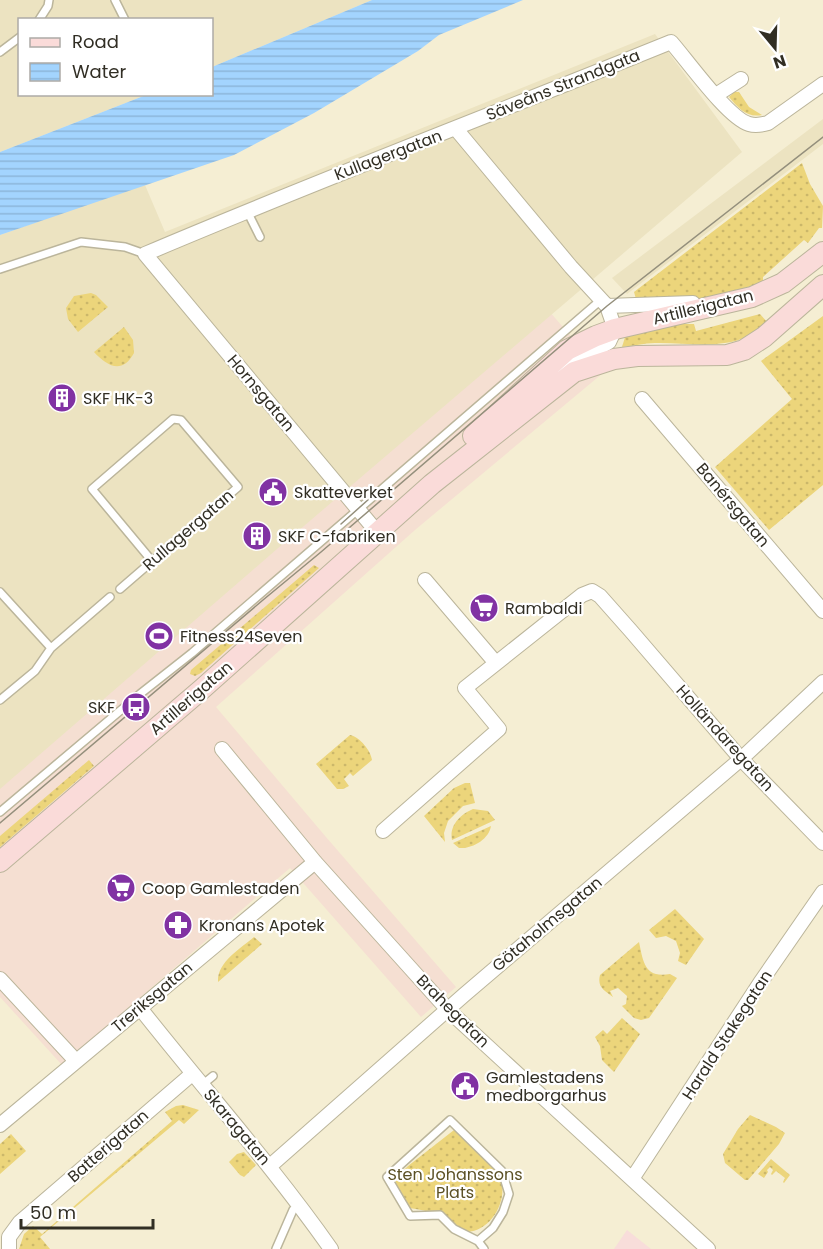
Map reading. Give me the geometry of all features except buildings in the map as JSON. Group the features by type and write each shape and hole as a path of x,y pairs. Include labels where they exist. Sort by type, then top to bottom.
{"main road":[{"name":"Artillerigatan","path":"432,484 478,431 567,350 615,329 752,297 783,283 821,253"},
{"name":"Artillerigatan","path":"0,862 202,689 432,484 573,372 598,363 637,356 727,356 744,350 764,337 823,285"}],"street":[{"name":"Säveåns Strandgata","path":"456,129 671,42 716,95"},
{"path":"741,79 716,95 739,118 748,124 757,126 773,120 823,84"},
{"name":"Kullagergatan","path":"145,254 247,211 456,129 571,267 605,302"},
{"name":"Hornsgatan","path":"145,254 377,532"},
{"path":"615,329 605,302 674,305 752,297"},
{"name":"Artillerigatan","path":"503,427 531,395 569,364 609,342 615,329"},
{"name":"Banérsgatan","path":"642,399 823,610"},
{"path":"383,831 499,729 465,688 495,663 424,580"},
{"name":"Holländaregatan","path":"495,663 582,595 592,591 600,596 741,759 823,843"},
{"name":"Götaholmsgatan","path":"270,1166 741,759 823,682"},
{"name":"Brahegatan","path":"222,749 315,862 448,1010 708,1249"},
{"name":"Treriksgatan","path":"0,1125 315,862"},
{"name":"Harald Stakegatan","path":"632,1179 760,983 823,892"},
{"path":"0,978 76,1061"},
{"name":"Skaragatan","path":"140,1008 192,1074 207,1081 331,1249"},
{"name":"Batterigatan","path":"9,1249 9,1237 20,1222 192,1074"}],"lane":[{"path":"40,18 49,0"},
{"path":"115,0 123,18"},
{"path":"0,52 18,38"},
{"path":"247,211 260,237"},
{"path":"0,269 81,242 125,247 145,254"},
{"path":"0,812 192,653 358,508 605,302"},
{"name":"Rullagergatan","path":"120,589 238,487 181,420 173,419 92,489 152,561"},
{"path":"0,592 51,648"},
{"path":"0,700 35,671 51,648 110,597"},
{"path":"478,1241 494,1228 509,1194 502,1171 450,1120 387,1177 410,1216 441,1215 454,1229 478,1241 484,1249"},
{"path":"276,1249 293,1210 300,1204"}],"shaded area":[{"path":"0,0 372,0 213,67 213,18 18,18 18,96 143,96 0,152"},
{"path":"655,34 742,152 0,789 0,235 145,185 165,232"},
{"path":"823,119 823,144 627,294 612,278"},
{"path":"549,311 603,373 415,530 216,707 456,987 421,1017 290,868 62,1065 0,997 0,781"},
{"path":"627,1230 651,1249 614,1249"}],"green space":[{"path":"734,92 739,92 749,107 762,115 747,114 739,108 729,97"},
{"path":"802,163 810,184 823,206 822,228 819,228 808,243 804,240 763,277 763,282 749,289 717,297 684,300 636,299 634,292"},
{"path":"91,293 108,307 78,332 68,319 66,308 74,296"},
{"path":"760,314 767,322 743,339 714,344 651,343 622,347 626,334 677,324 694,324 696,331"},
{"path":"823,316 823,485 769,530 715,467 792,399 761,361"},
{"path":"124,327 133,340 134,353 125,364 114,366 94,352"},
{"path":"314,565 319,568 201,673 195,676 190,674 191,670"},
{"path":"350,735 358,738 370,753 372,760 353,776 350,773 344,779 349,786 337,789 316,764"},
{"path":"89,760 94,766 0,847 0,836"},
{"path":"470,783 475,803 463,806 448,821 444,833 445,842 424,816 454,788"},
{"path":"473,809 488,811 495,820 452,840 454,825 464,814"},
{"path":"491,826 484,839 475,845 459,848 453,843"},
{"path":"675,909 704,939 686,965 678,961 680,953 676,941 666,936 656,938 649,930"},
{"path":"254,937 262,944 218,982 225,962"},
{"path":"639,942 646,967 650,971 661,975 670,974 677,978 649,1018 641,1020 634,1018 622,1006 626,1004 627,996 618,988 610,991 613,997 602,988 599,979 600,975"},
{"path":"622,1018 640,1034 614,1072 602,1060 600,1046 595,1037 603,1030 607,1034"},
{"path":"183,1105 199,1110 184,1124 179,1120 40,1237 50,1249 19,1249 24,1234 33,1226 42,1234 172,1121 165,1112"},
{"path":"750,1115 785,1133 779,1144 748,1180 745,1180 725,1163 723,1154 738,1129"},
{"name":"Sten Johanssons Plats","path":"454,1130 483,1156 497,1172 501,1181 501,1200 498,1210 485,1225 467,1232 452,1228 431,1213 409,1208 392,1182 408,1166"},
{"path":"11,1134 26,1151 0,1174 0,1144"},
{"path":"244,1152 256,1165 244,1177 229,1162 237,1154"},
{"path":"771,1159 790,1175 784,1183 785,1178 776,1171 772,1175 773,1170 770,1167 764,1178 758,1174"}],"water":[{"path":"372,0 523,0 439,35 418,51 314,113 234,155 0,235 0,152 143,96 213,96 213,67"}],"tram line":[{"path":"0,823 321,552 607,306 823,137"},
{"path":"341,524 379,490"}],"place":[{"name":"SKF HK-3","path":"62,398"},
{"name":"Skatteverket","path":"273,492"},
{"name":"SKF C-fabriken","path":"257,536"},
{"name":"Rambaldi","path":"484,608"},
{"name":"Fitness24Seven","path":"159,636"},
{"name":"SKF","path":"136,707"},
{"name":"Coop Gamlestaden","path":"121,888"},
{"name":"Kronans Apotek","path":"178,925"},
{"name":"Gamlestadens medborgarhus","path":"465,1086"}]}
